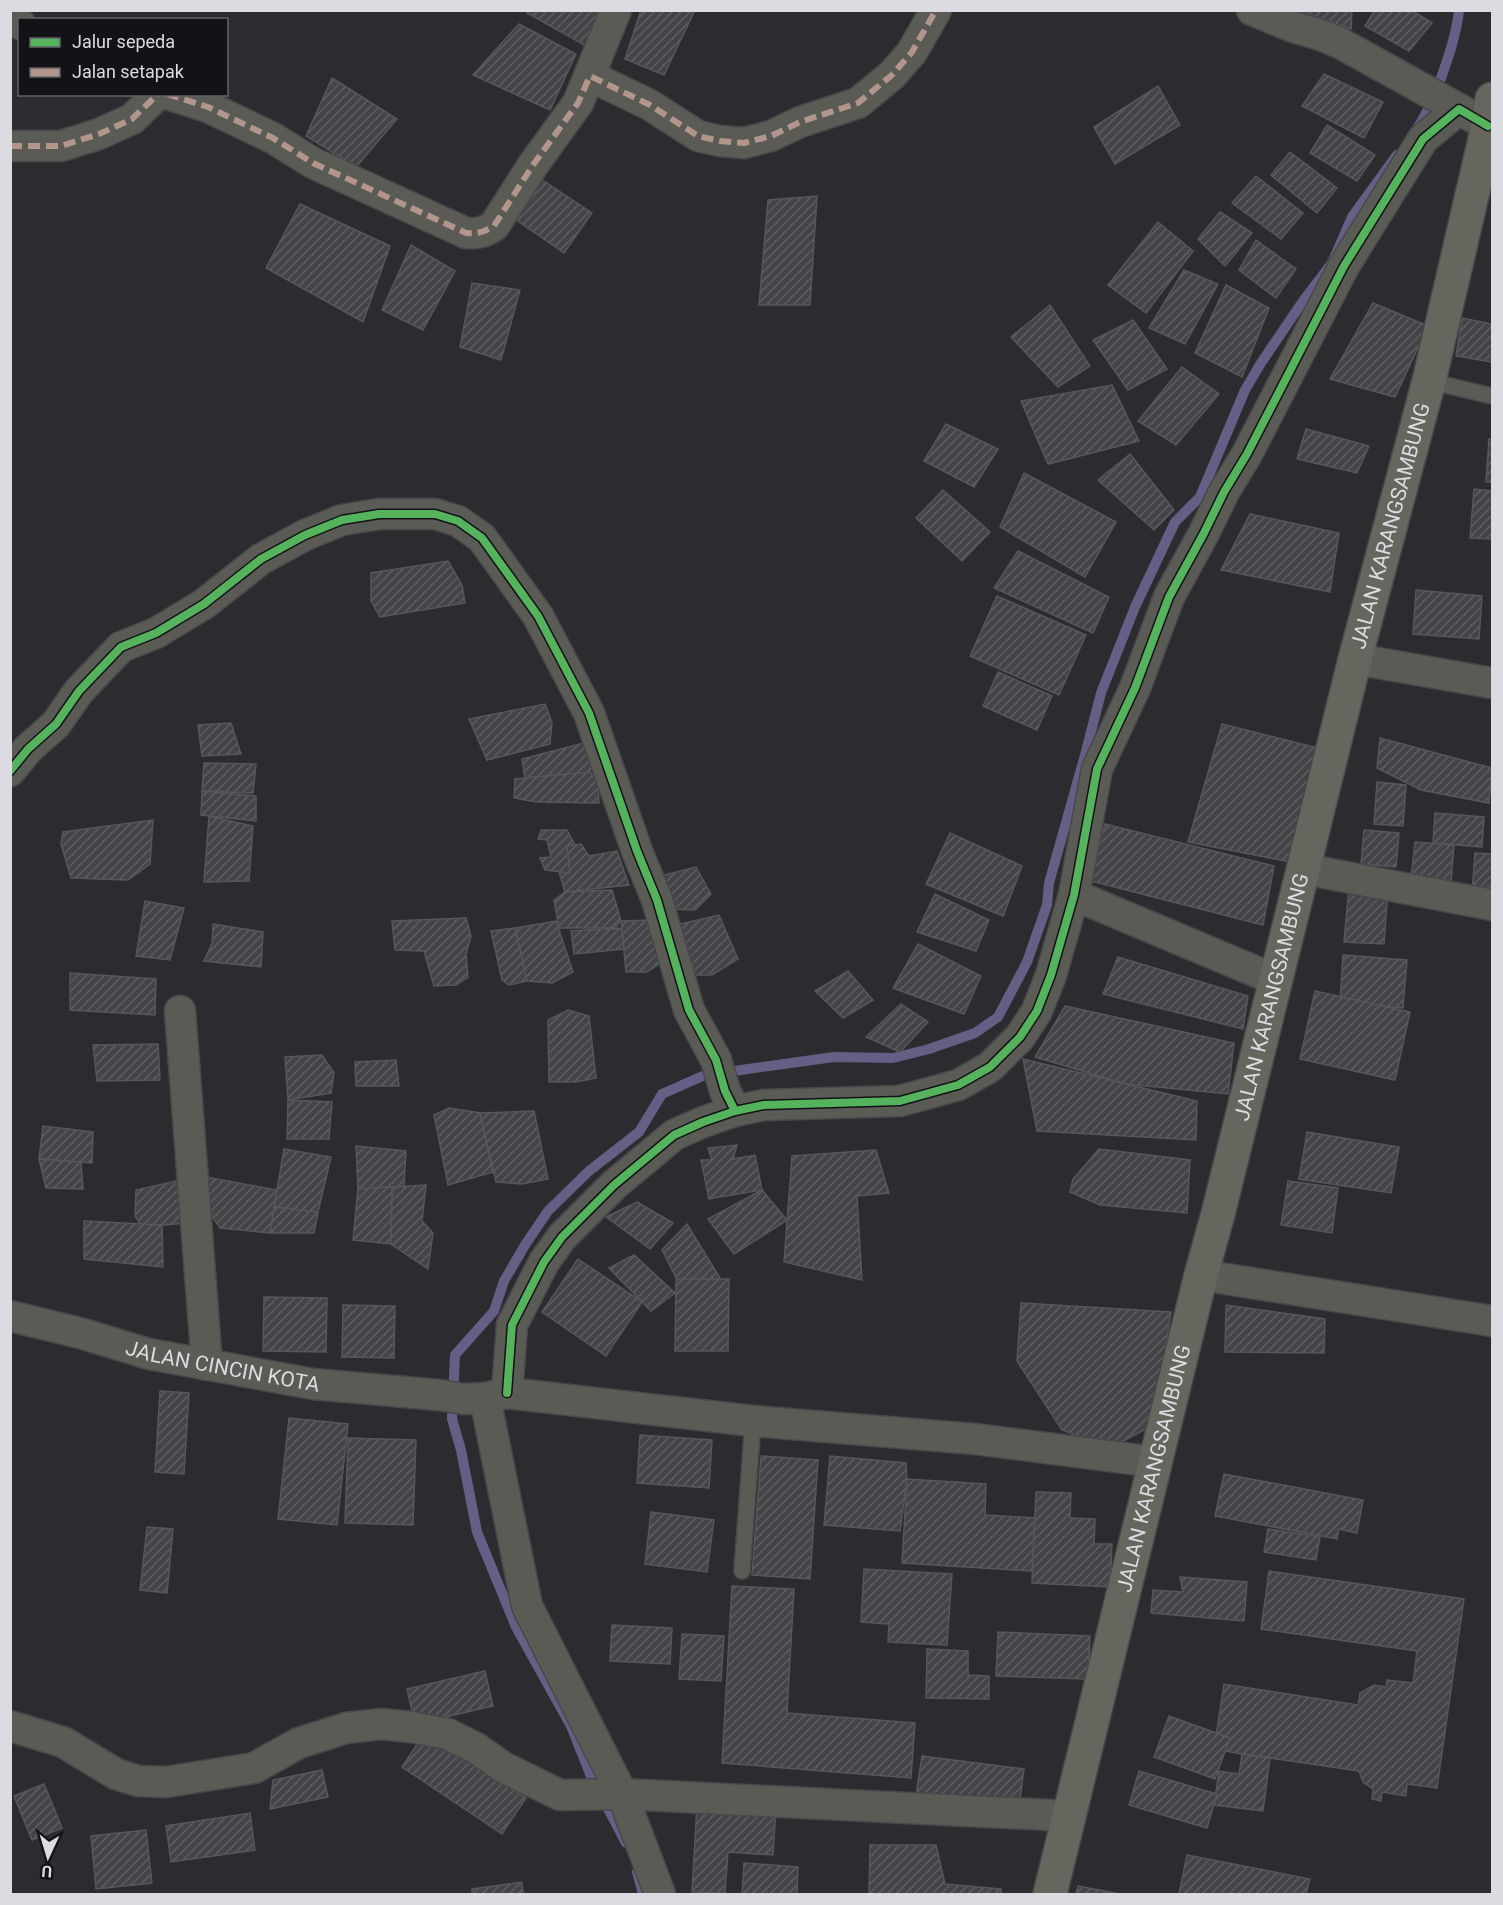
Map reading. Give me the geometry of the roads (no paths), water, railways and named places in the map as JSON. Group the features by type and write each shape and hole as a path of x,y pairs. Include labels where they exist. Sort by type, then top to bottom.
{"main road":[{"name":"JALAN KARANGSAMBUNG","path":"1050,1894 1201,1275 1221,1203 1355,660 1429,381 1489,131"}],"street":[{"path":"173,96 208,107 273,138 313,163 466,233 476,234 485,232 494,226 533,165 578,104 616,10"},
{"path":"590,76 650,105 698,136 744,143 771,136 800,122 858,103 892,75 912,52 936,10"},
{"path":"1252,10 1340,43 1454,106 1489,131"},
{"path":"10,146 61,146 99,134 132,119 156,96"},
{"path":"660,1894 618,1794 527,1606 474,1396 544,1262 562,1237 614,1185 674,1135 703,1122 730,1101 764,1105 900,1101 957,1085 990,1067 1020,1037 1037,1011 1051,975 1074,895 1097,769 1135,688 1169,597 1224,492 1247,454 1344,266 1423,140 1454,106"},
{"path":"10,771 28,750 56,724 79,691 121,647 156,633 204,604 270,554 305,535 342,520 380,514 435,514 458,521 482,538 538,615 589,713 637,851 657,900 689,1010 716,1060 730,1101"},
{"path":"1355,660 1492,683"},
{"path":"1304,869 1492,905"},
{"path":"1074,895 1276,980"},
{"path":"180,1011 207,1365"},
{"path":"1201,1275 1492,1321"},
{"name":"JALAN CINCIN KOTA","path":"10,1316 80,1333 149,1354 313,1384 975,1439 1155,1461"},
{"path":"10,1726 63,1742 116,1774 138,1781 166,1782 254,1768 299,1743 346,1728 381,1724 448,1734 476,1748 503,1767 560,1796 618,1794 1070,1816"}],"lane":[{"path":"1429,381 1492,396"},
{"path":"742,1571 753,1421"}],"waterway":[{"path":"1414,133 1429,107 1442,74 1459,10"},
{"path":"626,1843 590,1774 571,1726 516,1627 477,1532 461,1450 452,1419 455,1355 494,1311 504,1281 548,1211 589,1171 639,1132 662,1094 705,1075 834,1057 893,1058 929,1049 975,1033 998,1017 1027,962 1047,905 1049,883 1101,693 1135,607 1175,522 1200,497 1245,390 1303,301 1332,263 1352,217 1397,155"},
{"path":"637,1872 643,1894"}]}
